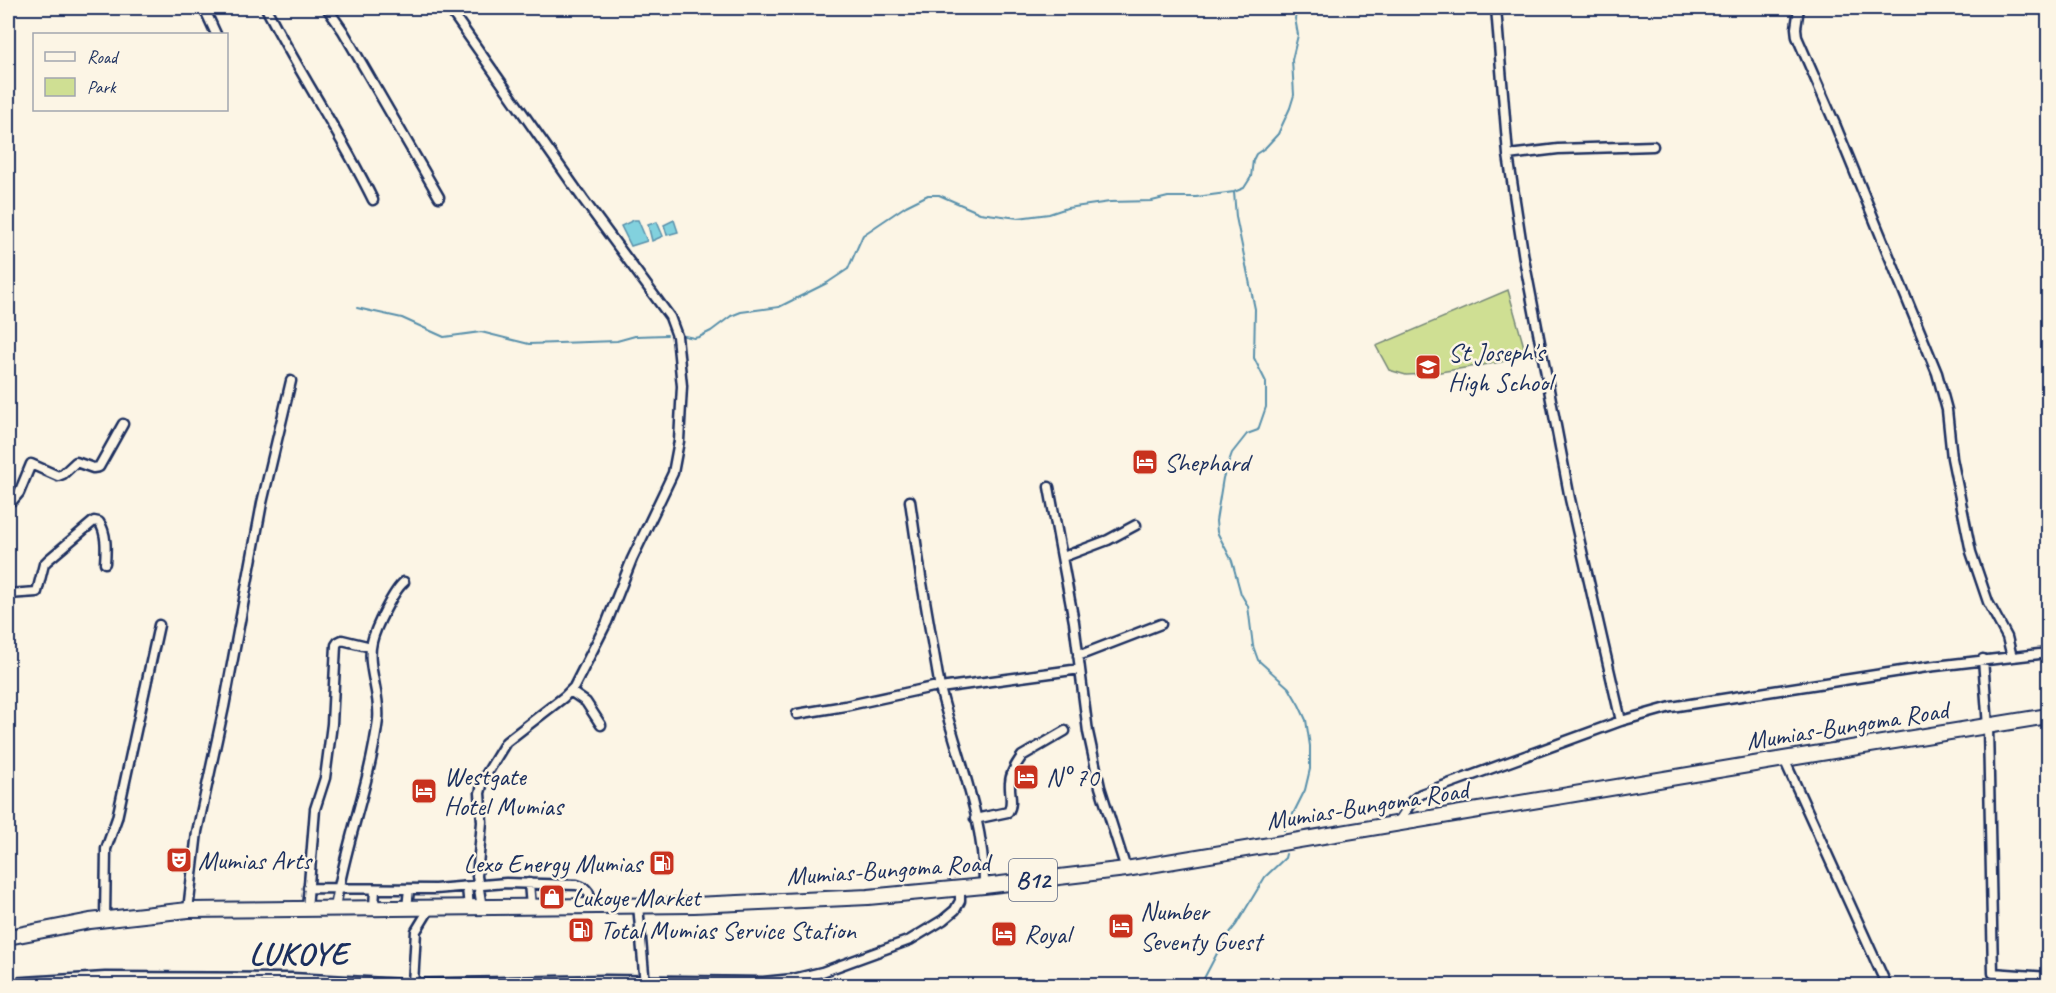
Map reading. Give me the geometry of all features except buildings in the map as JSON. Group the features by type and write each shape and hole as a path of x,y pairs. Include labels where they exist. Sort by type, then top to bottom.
{"highway":[{"name":"Mumias-Bungoma Road","path":"8,937 105,919 188,910 638,905 810,900 960,889 1126,869 2049,716"}],"street":[{"path":"204,8 216,33"},
{"path":"266,8 292,58 350,153 373,200"},
{"path":"327,8 343,31 439,197"},
{"path":"449,8 583,200 670,317 677,336 682,386 679,441 673,473 632,559 607,622 570,691 506,742 484,778 480,793 482,822 476,908"},
{"path":"1496,8 1508,155 1524,259 1570,499 1621,721"},
{"path":"1799,8 1797,37 1937,373 1947,410 1952,458 1971,552 1988,602 2007,637 2012,657"},
{"path":"1508,155 1558,149 1653,146"},
{"path":"188,910 197,832 224,707 260,513 291,381"},
{"path":"8,501 13,500 19,493 31,464 58,476 76,462 93,468 98,467 123,423"},
{"path":"1049,487 1063,557 1088,732 1097,776 1126,869"},
{"path":"910,501 940,688 975,819 982,853 984,886"},
{"path":"8,594 37,592 44,566 48,560 94,521 99,522 102,527 106,550 105,563"},
{"path":"1063,557 1108,540 1136,525"},
{"path":"335,908 338,887 369,770 378,720 371,647 374,635 395,592 404,582"},
{"path":"1078,656 1161,624"},
{"path":"105,919 105,852 117,818 159,625"},
{"path":"307,909 315,809 324,783 332,724 336,645 342,640 371,647"},
{"path":"1397,824 1412,801 1421,794 1621,721 1702,701 1983,659 2049,653"},
{"path":"1983,659 1988,727 1993,973 2049,977"},
{"path":"797,714 933,687 940,688 1080,669"},
{"path":"570,691 586,702 601,725"},
{"path":"975,819 1008,812 1012,805 1011,778 1022,756 1065,731"},
{"path":"1784,759 1887,986"},
{"path":"309,888 435,889 529,883 584,886 589,892 592,906"},
{"path":"529,883 531,907"},
{"path":"467,887 476,908"},
{"path":"374,908 375,889"},
{"path":"407,908 409,889"},
{"path":"407,984 416,931 432,908 435,889"},
{"path":"8,983 116,977 292,978 407,984 605,980 644,983 752,984 793,979 822,972 910,939 944,920 954,910 960,901 960,889"},
{"path":"638,905 644,983"}],"green space":[{"path":"1508,290 1526,354 1501,362 1428,374 1406,375 1389,370 1376,346"}],"water":[{"path":"638,220 647,241 631,246 621,226"},
{"path":"674,220 678,232 667,235 664,225"},
{"path":"657,222 663,236 652,241 648,225"}],"waterway":[{"path":"680,335 699,337 731,316 741,312 779,307 827,283 848,269 863,235 906,206 928,195 939,195 980,213 1018,218 1110,202 1196,197 1234,192 1244,188 1251,177 1256,154 1278,134 1294,95 1292,60 1298,35 1295,18 1299,8"},
{"path":"1234,192 1236,217 1255,309 1254,358 1266,382 1266,407 1258,430 1247,434 1232,453 1223,478 1216,521 1217,532 1232,561 1241,594 1248,606 1253,646 1258,660 1289,688 1306,720 1310,746 1310,769 1305,790 1284,830"},
{"path":"357,308 402,318 444,337 481,332 529,344 617,341 635,336 667,335"},
{"path":"1200,986 1224,940 1236,925 1265,877 1285,858 1286,854"}],"place":[{"name":"St Joseph's High School","path":"1428,367"},
{"name":"Shephard","path":"1145,462"},
{"name":"N° 70","path":"1026,777"},
{"name":"Westgate Hotel Mumias","path":"424,791"},
{"name":"Mumias Arts","path":"179,860"},
{"name":"Lexo Energy Mumias","path":"662,863"},
{"name":"Lukoye Market","path":"552,897"},
{"name":"Number Seventy Guest","path":"1121,926"},
{"name":"Total Mumias Service Station","path":"581,930"},
{"name":"Royal","path":"1004,934"}],"district":[{"name":"LUKOYE","path":"299,953"}]}
